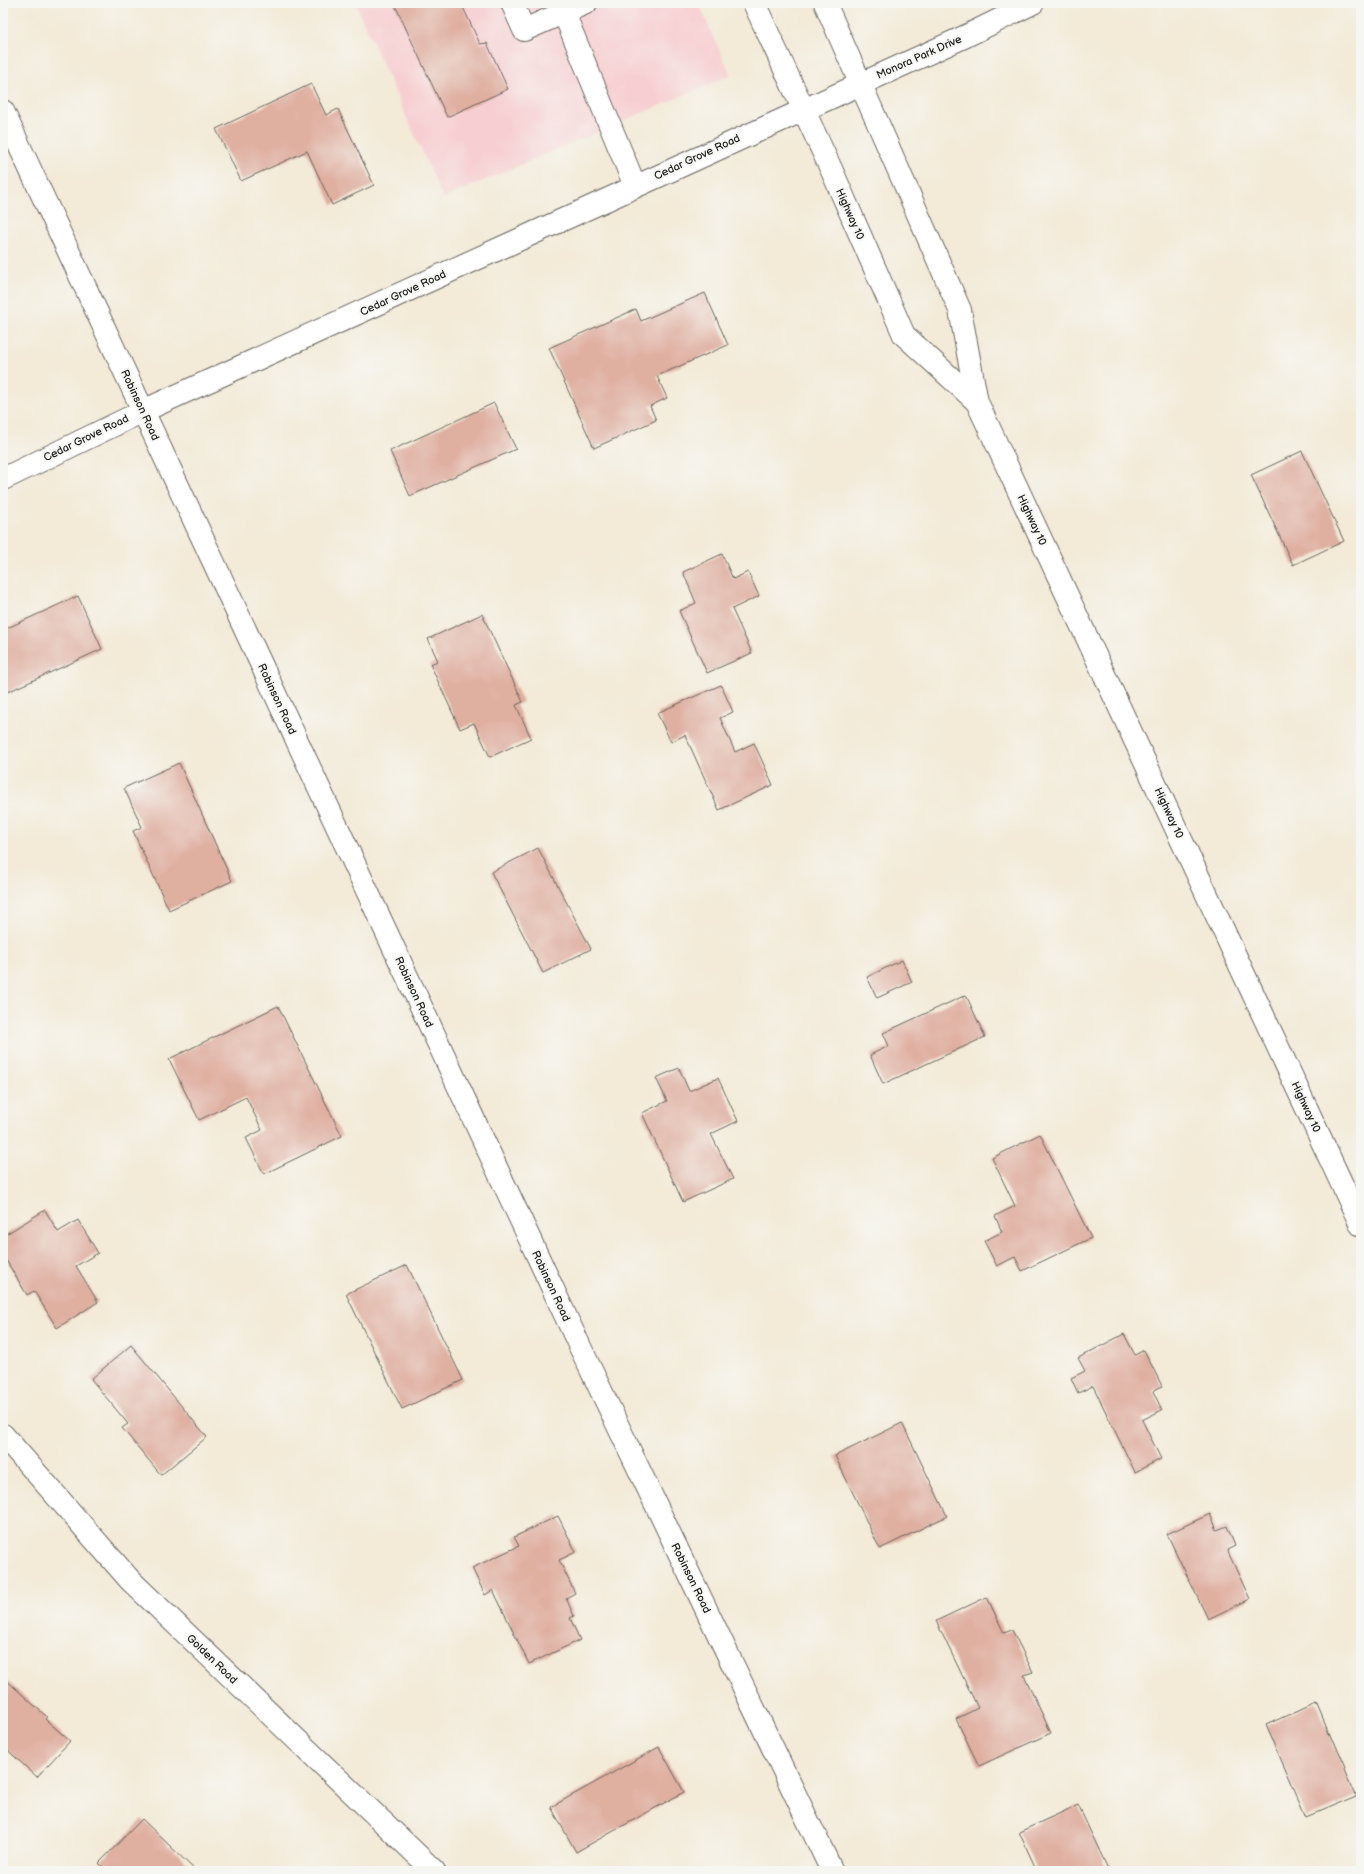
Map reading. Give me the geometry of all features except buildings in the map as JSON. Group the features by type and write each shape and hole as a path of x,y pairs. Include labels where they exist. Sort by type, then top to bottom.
{"main road":[{"path":"512,3 524,30 553,12 586,3"},
{"name":"Highway 10","path":"754,3 803,108 904,335 977,402"},
{"name":"Highway 10","path":"825,3 960,310 977,402 1361,1225"},
{"name":"Monora Park Drive","path":"803,108 1033,3"},
{"path":"553,12 635,186"},
{"name":"Cedar Grove Road","path":"3,479 143,411 803,108"},
{"name":"Robinson Road","path":"3,111 581,1349 832,1871"},
{"name":"Golden Road","path":"3,1435 130,1580 434,1871"}],"shaded area":[{"path":"355,3 698,3 731,75 443,198"}]}
